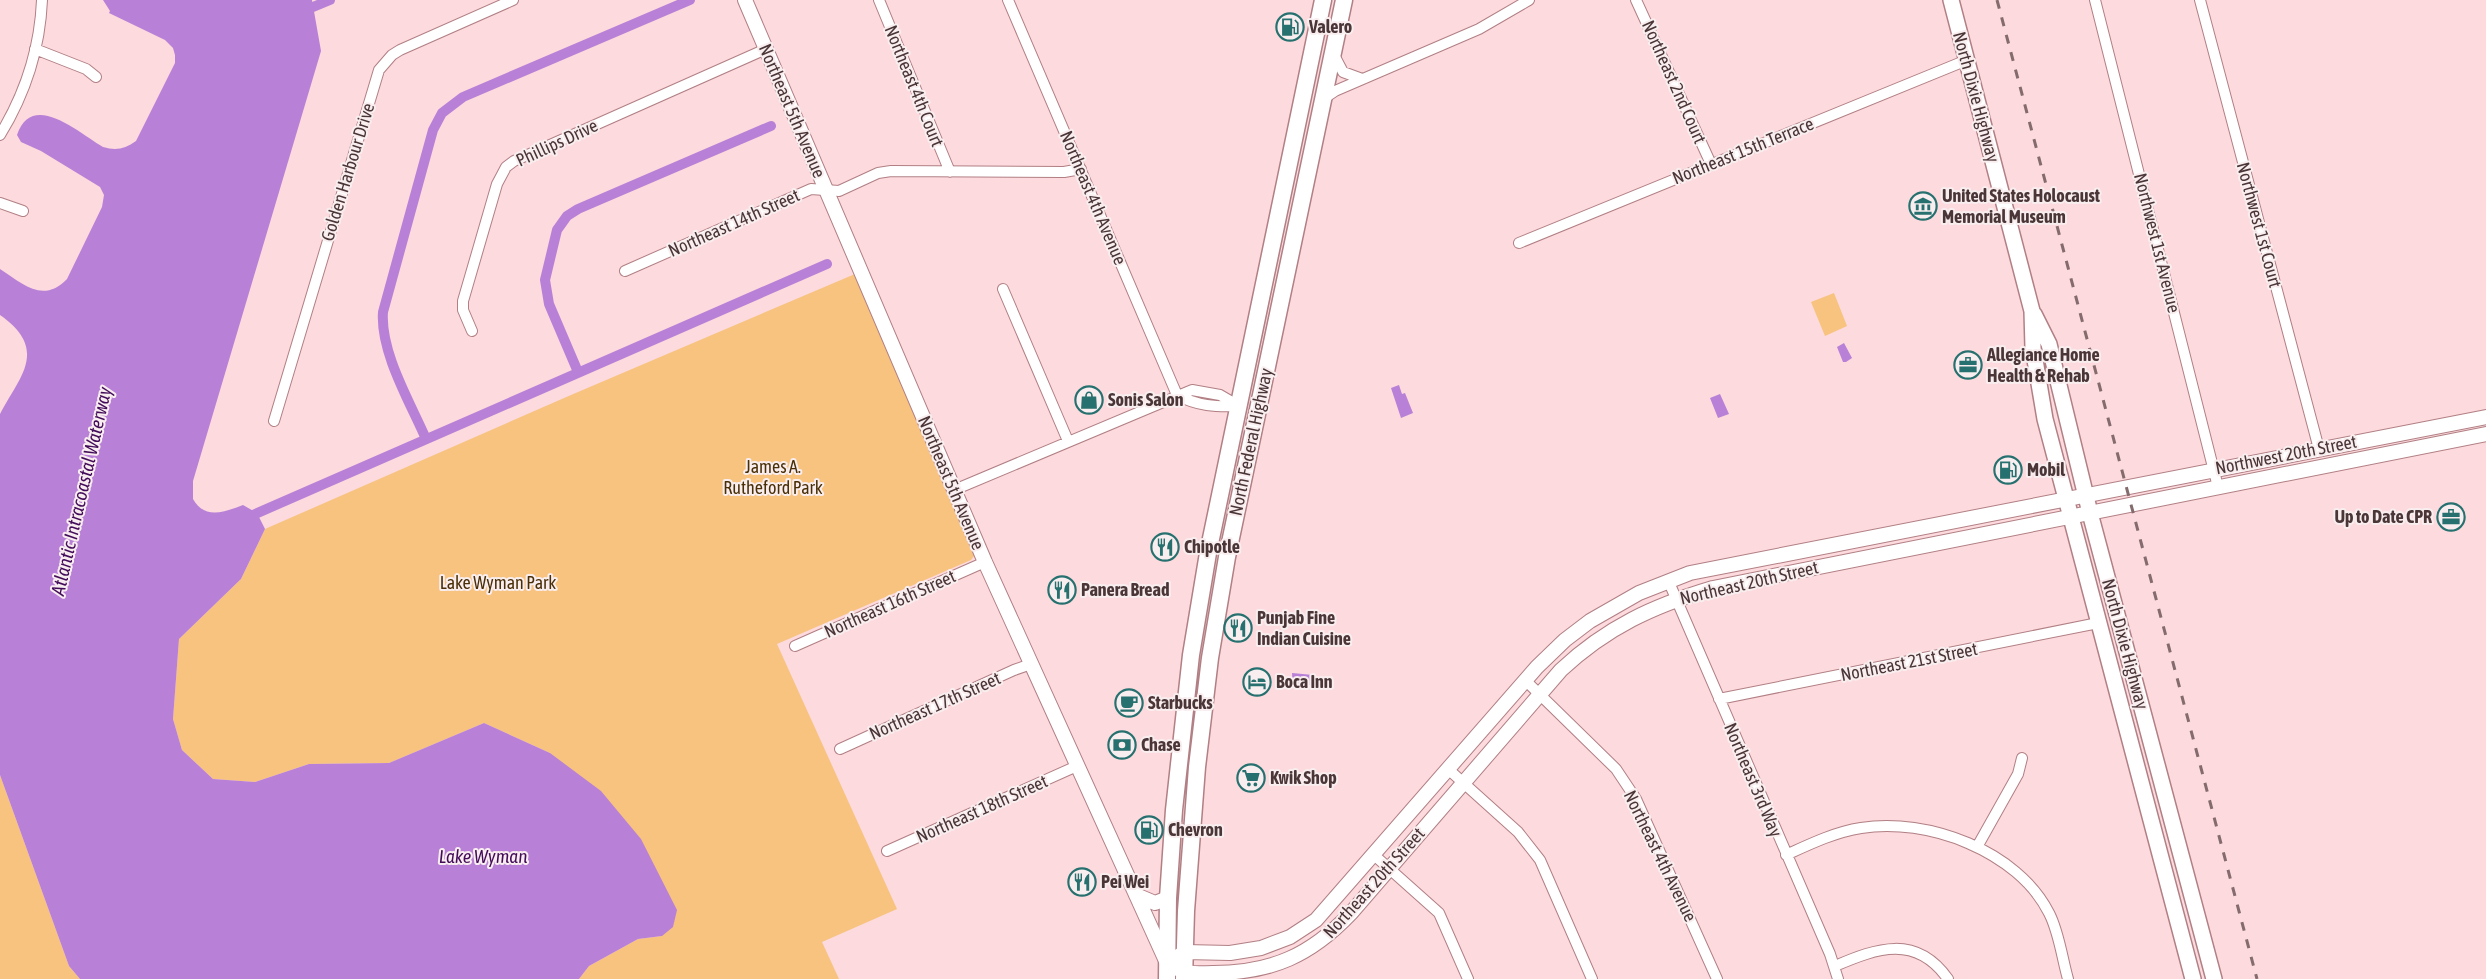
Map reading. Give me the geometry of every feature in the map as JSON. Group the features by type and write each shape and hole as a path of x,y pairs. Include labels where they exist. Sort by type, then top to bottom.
{"main road":[{"name":"North Federal Highway","path":"1167,971 1168,898 1178,764 1191,655 1208,553 1323,0"},
{"name":"North Federal Highway","path":"1184,976 1197,767 1206,686 1227,557 1344,0"},
{"name":"North Dixie Highway","path":"1951,0 2032,311 2049,344 2090,513 2214,979"},
{"path":"1314,50 1324,60 1329,72"},
{"name":"North Dixie Highway","path":"2032,311 2033,348 2043,404 2070,517 2193,979"},
{"path":"1246,373 1248,394 1252,402 1258,407"},
{"path":"1238,406 1244,412 1250,426 1251,440"},
{"path":"1191,655 1198,663 1206,686"},
{"path":"1178,764 1197,767"},
{"path":"2144,794 2164,790"}],"street":[{"path":"0,134 18,102 29,74 41,26 42,0"},
{"name":"Golden Harbour Drive","path":"274,420 379,70 392,55 400,50 513,0"},
{"name":"Northeast 5th Avenue","path":"745,0 985,562 1136,895 1167,971"},
{"name":"Northeast 4th Court","path":"879,0 950,172"},
{"name":"Northeast 4th Avenue","path":"1008,0 1177,395"},
{"path":"1322,99 1335,90 1479,28 1529,0"},
{"name":"Northeast 2nd Court","path":"1636,0 1711,164"},
{"name":"Northwest 1st Avenue","path":"2095,0 2218,487"},
{"name":"Northwest 1st Court","path":"2200,0 2319,449"},
{"path":"35,49 86,69 96,76"},
{"name":"Phillips Drive","path":"472,331 463,310 463,301 497,184 506,167 514,161 766,49"},
{"path":"1333,53 1343,72 1362,79"},
{"name":"Northeast 15th Terrace","path":"1520,243 1967,60"},
{"name":"Northeast 14th Street","path":"625,271 811,189 839,191 878,173 1064,172 1081,169"},
{"path":"0,204 23,211"},
{"path":"1004,289 1068,441"},
{"path":"954,490 1192,390 1220,395 1238,406"},
{"name":"Northwest 20th Street","path":"2086,495 2486,417"},
{"name":"Northwest 20th Street","path":"2090,513 2486,434"},
{"path":"2278,475 2282,468 2300,453"},
{"name":"Northeast 20th Street","path":"1185,952 1244,952 1281,940 1304,928 1325,912 1525,680 1565,640 1590,621 1639,593 1668,580 1704,570 2086,495"},
{"name":"Northeast 20th Street","path":"1184,976 1245,972 1290,960 1311,948 1337,928 1567,665 1601,636 1643,612 1675,599 1712,588 2090,513"},
{"path":"1912,528 1918,548"},
{"path":"1208,553 1227,557"},
{"name":"Northeast 16th Street","path":"795,646 985,562"},
{"name":"Northeast 3rd Way","path":"1668,580 1835,966 1838,979"},
{"name":"Northeast 21st Street","path":"1719,699 2098,623"},
{"name":"Northeast 17th Street","path":"840,749 1031,664"},
{"name":"Northeast 4th Avenue","path":"1525,680 1616,769 1636,799 1717,979"},
{"path":"1978,847 2018,774 2022,758"},
{"name":"Northeast 18th Street","path":"887,851 1077,766"},
{"path":"1448,769 1518,832 1540,860 1592,979"},
{"path":"1786,855 1842,832 1864,828 1905,828 1937,832 1978,847 2003,862 2021,878 2050,913 2068,979"},
{"path":"1374,855 1439,913 1468,979"},
{"path":"1136,895 1148,902 1155,903 1168,898"},
{"path":"1281,940 1290,960"},
{"path":"1835,966 1873,950 1900,948 1926,958 1948,979"},
{"path":"1184,976 1167,971 1185,952"}],"green space":[{"name":"Lake Wyman Park","path":"855,274 974,556 971,560 777,644 897,909 822,942 839,979 579,979 589,966 638,939 662,936 550,753 484,723 389,763 309,764 255,782 213,779 182,750 173,719 179,639 241,579 265,529 571,395"},
{"path":"1834,293 1847,326 1825,336 1811,302"},
{"path":"0,775 69,966 80,979 0,979"}],"water":[{"path":"103,0 312,0 321,51 193,481 193,499 203,510 222,512 243,505 257,513 265,529 241,579 179,639 173,719 182,750 213,779 255,782 309,764 389,763 484,723 550,753 601,791 641,839 677,910 673,927 662,936 638,939 589,966 579,979 80,979 69,966 0,775 0,414 22,376 27,352 24,340 15,328 0,315 0,269 33,289 41,291 50,290 58,286 67,279 102,207 104,195 100,187 41,151 21,142 17,135 24,122 33,116 44,115 69,125 103,147 116,149 128,146 136,141 175,63 173,48 165,40 109,13 110,11"},
{"path":"1844,343 1852,358 1846,362 1843,362 1837,347"},
{"path":"1399,385 1402,394 1405,393 1413,413 1401,418 1391,388"},
{"path":"1720,394 1729,414 1718,418 1710,398"},
{"path":"1292,673 1313,675 1314,684 1293,688"}],"waterway":[{"path":"301,12 330,0"},
{"path":"426,439 391,360 383,327 383,312 433,130 442,113 463,97 690,0"},
{"path":"578,372 549,304 545,280 557,230 567,216 578,209 771,126"},
{"path":"246,518 827,264"}],"railway":[{"path":"1997,0 2257,979"}],"place":[{"name":"Valero","path":"1290,27"},
{"name":"United States Holocaust Memorial Museum","path":"1923,206"},
{"name":"Allegiance Home Health & Rehab","path":"1968,365"},
{"name":"Sonis Salon","path":"1089,400"},
{"name":"Mobil","path":"2008,470"},
{"name":"Up to Date CPR","path":"2451,517"},
{"name":"Chipotle","path":"1165,547"},
{"name":"Panera Bread","path":"1062,590"},
{"name":"Punjab Fine Indian Cuisine","path":"1238,628"},
{"name":"Boca Inn","path":"1257,682"},
{"name":"Starbucks","path":"1129,703"},
{"name":"Chase","path":"1122,745"},
{"name":"Kwik Shop","path":"1251,778"},
{"name":"Chevron","path":"1149,830"},
{"name":"Pei Wei","path":"1082,882"}],"park label":[{"name":"James A. Rutheford Park","path":"773,477"}],"water label":[{"name":"Atlantic Intracoastal Waterway","path":"81,491"},
{"name":"Lake Wyman","path":"483,856"}]}
